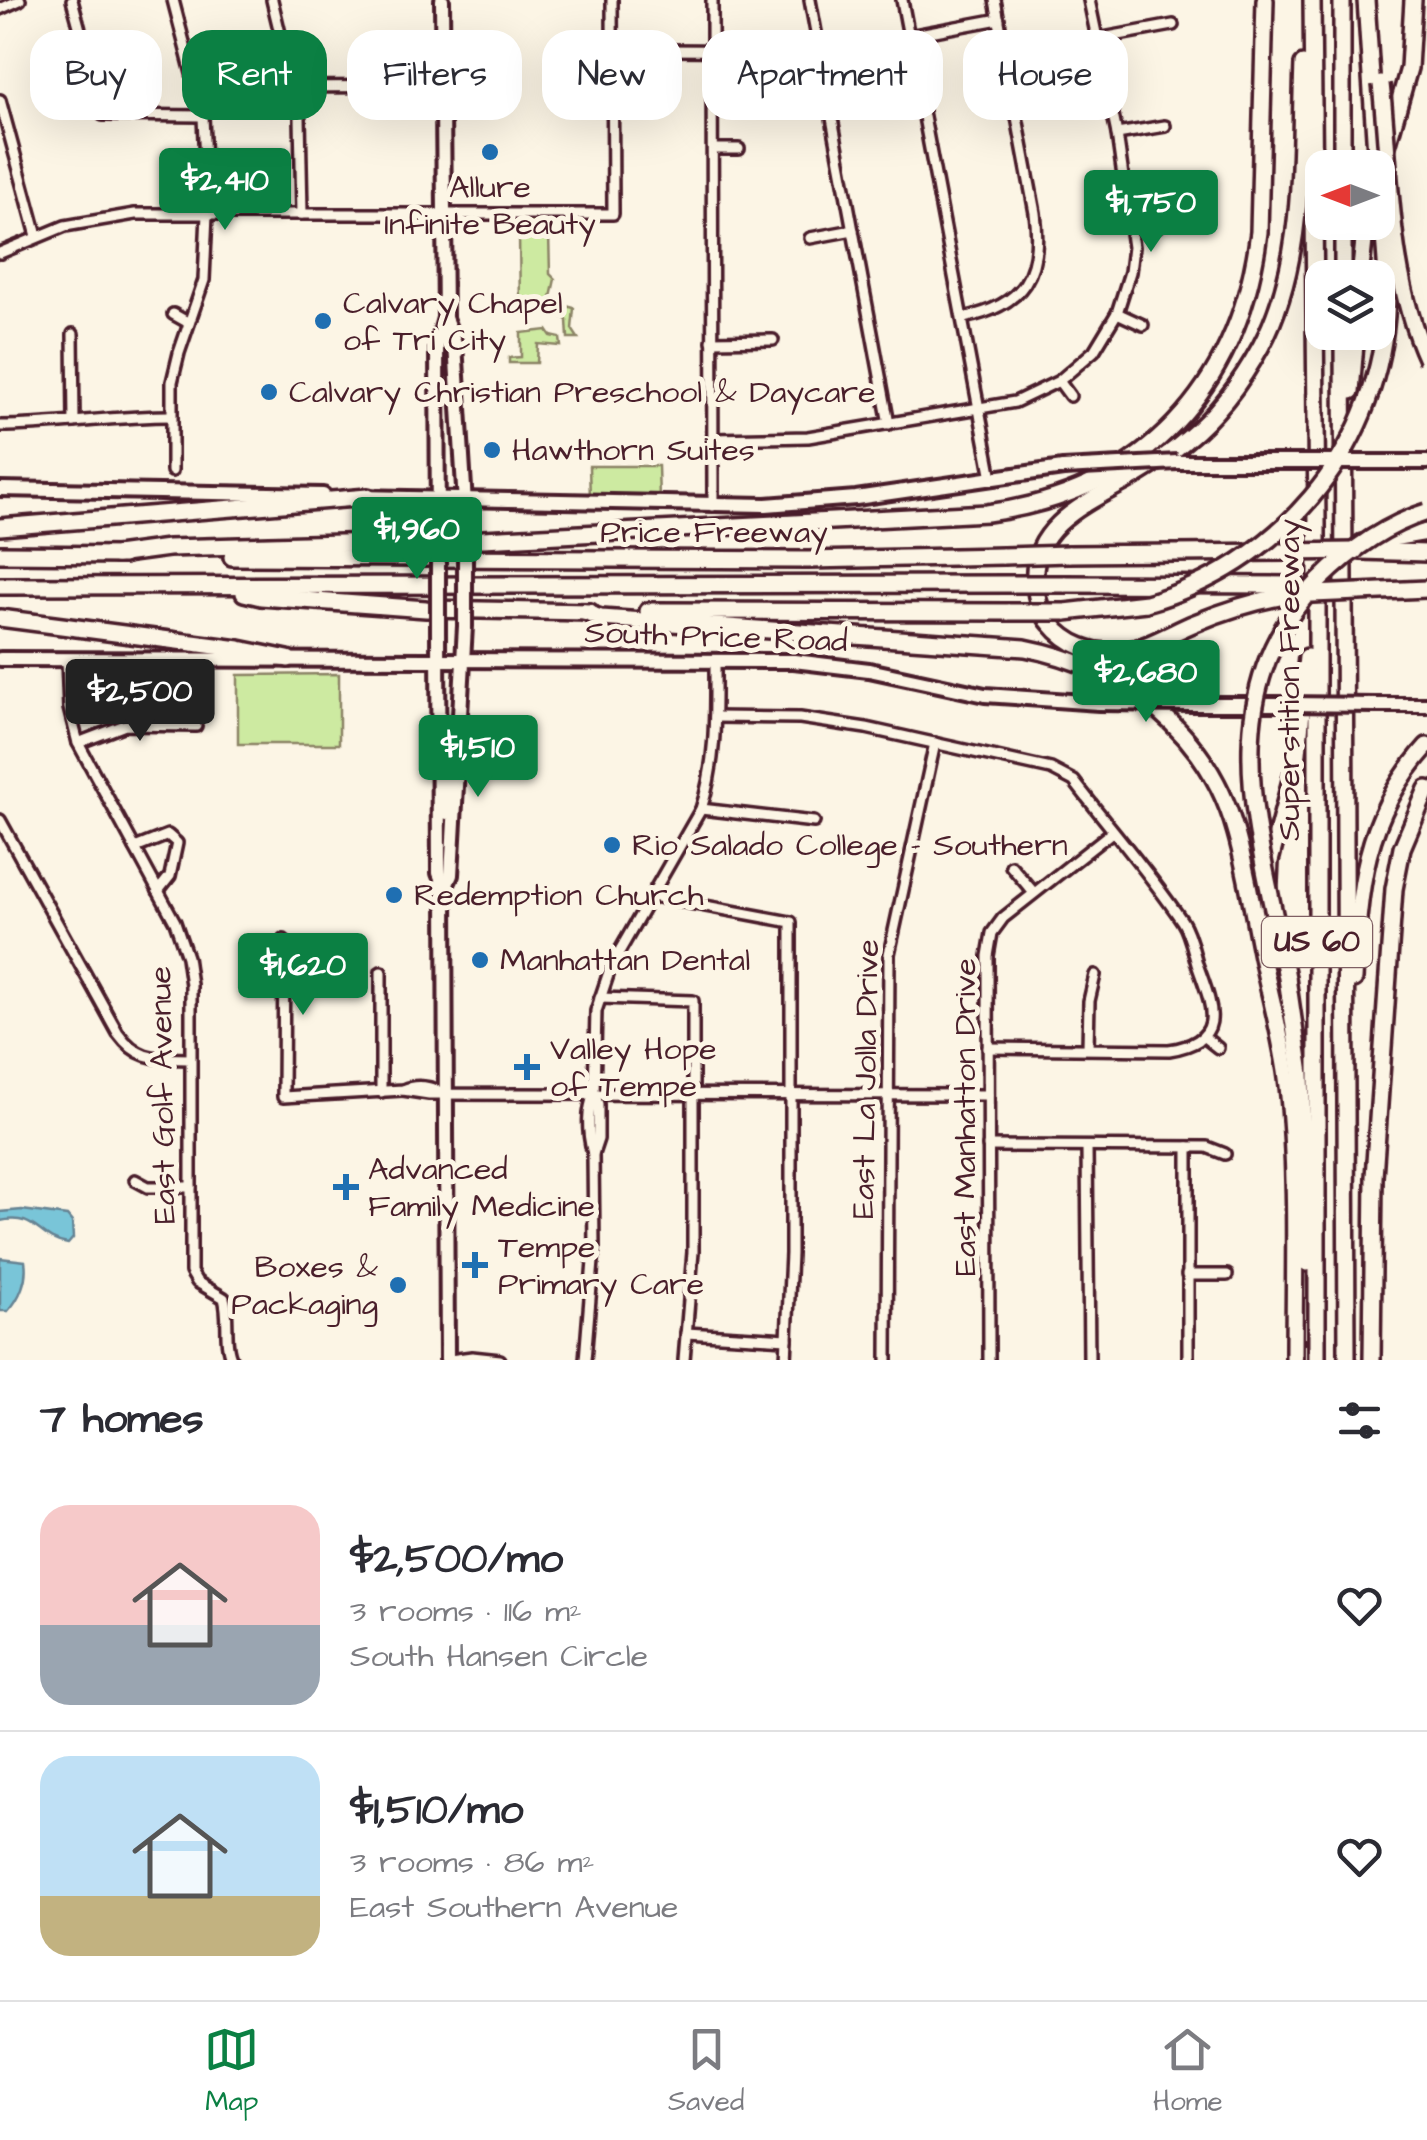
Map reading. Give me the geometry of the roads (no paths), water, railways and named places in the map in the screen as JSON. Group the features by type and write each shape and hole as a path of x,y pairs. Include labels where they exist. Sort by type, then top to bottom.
{"highway":[{"path":"116,555 168,548 413,542 966,514 1028,506 1086,486 1135,459 1188,410 1217,369 1241,319 1260,232 1265,0"},
{"path":"1293,590 1230,608 1128,651 1101,653 1073,642 1053,627 1036,594 1034,569 1040,548 1056,524 1190,438 1235,387 1262,344 1278,303 1292,246 1308,0"},
{"name":"Superstition Freeway","path":"1308,0 1316,524 1316,1360"},
{"path":"1342,0 1342,150"},
{"path":"1370,0 1376,84 1400,274 1414,330 1427,360"},
{"path":"1383,150 1409,68 1413,0"},
{"path":"1376,84 1377,150"},
{"path":"220,587 261,597 426,609 584,612 1066,612 1146,602 1207,581 1270,541 1314,496 1354,433 1371,391 1386,315 1381,240"},
{"name":"Superstition Freeway","path":"1343,350 1346,1360"},
{"path":"1342,479 1354,350"},
{"path":"0,526 368,497"},
{"path":"1316,1360 1308,1313 1301,1074 1250,777 1251,723 1262,673 1288,620 1323,577 1372,537 1427,512"},
{"path":"1274,1008 1266,939 1267,885 1301,732 1316,524"},
{"path":"1358,547 1427,532"},
{"name":"Price Freeway","path":"0,554 654,560 1358,547 1427,552"},
{"name":"Price Freeway","path":"0,586 1064,584 1293,590 1427,588"},
{"path":"584,612 602,618 1025,648 1071,659 1116,679 1170,720 1218,785 1236,832 1274,1008 1290,1103 1294,1360"},
{"path":"0,618 240,649 288,660"},
{"path":"1345,1228 1353,1090 1353,997 1362,880 1384,807 1427,746"},
{"path":"1372,1360 1374,1177 1394,889 1402,848 1427,789"}],"main road":[{"path":"442,0 442,30"},
{"path":"442,120 445,318 437,346 438,762 439,873 448,882"},
{"path":"445,318 455,344 465,516 464,660 448,882 448,1360"},
{"path":"0,488 712,506 822,502 1063,468 1178,462 1427,462"},
{"name":"South Price Road","path":"0,659 810,662 869,670 985,695 1100,703 1427,705"}],"street":[{"path":"0,9 20,0"},
{"path":"72,0 103,115 182,116"},
{"path":"174,0 182,32"},
{"path":"272,0 280,30"},
{"path":"0,253 37,236 101,218 207,214 613,214 612,0"},
{"path":"712,0 712,30"},
{"path":"810,0 815,30"},
{"path":"902,0 907,30"},
{"path":"995,0 1000,30"},
{"path":"1089,0 1095,30"},
{"path":"940,30 998,19"},
{"path":"1128,33 1173,25"},
{"path":"0,100 37,236"},
{"path":"172,470 172,382 204,280 207,214 203,120"},
{"path":"299,120 302,214"},
{"path":"712,506 713,120"},
{"path":"830,120 889,424"},
{"path":"925,120 992,478"},
{"path":"962,318 1004,305 1020,291 1037,260 1039,239 1018,120"},
{"path":"713,439 808,437 979,409 1015,402 1059,381 1094,351 1117,313 1130,272 1132,228 1113,120"},
{"path":"1117,134 1165,126"},
{"path":"713,149 739,149"},
{"path":"1132,228 1158,226"},
{"path":"810,238 853,230"},
{"path":"1117,313 1143,324"},
{"path":"173,314 189,322"},
{"path":"73,334 74,422"},
{"path":"712,341 773,340"},
{"path":"1059,381 1070,396"},
{"path":"0,426 171,416"},
{"name":"East Golf Avenue","path":"66,660 69,708 78,743 176,922 187,957 191,985 191,1272 197,1282 224,1298 231,1360"},
{"path":"585,1360 594,1249 589,1105 594,1094 594,1036 600,998 611,966 700,809 710,782 715,660"},
{"path":"715,716 800,718 1051,769 1074,781 1184,924 1210,1004 1211,1021 1204,1037 1192,1046 1169,1050 988,1048"},
{"path":"78,743 124,725 196,726"},
{"name":"East La Jolla Drive","path":"887,1360 889,954 934,743"},
{"path":"700,809 814,822"},
{"path":"0,820 131,1050 150,1058 190,1059"},
{"name":"East Manhatton Drive","path":"989,1360 988,956 992,933 1003,918 1112,832"},
{"path":"135,848 168,835 178,843 170,876 158,891"},
{"path":"1011,866 1034,893"},
{"path":"652,896 791,922 786,1360"},
{"path":"284,940 283,1097 403,1090 413,1094 988,1095"},
{"path":"381,972 381,1092"},
{"path":"1088,1048 1089,1000 1095,975"},
{"path":"600,998 693,1001 693,1252 684,1360"},
{"path":"1204,1037 1218,1048"},
{"path":"988,1146 1207,1147 1226,1154"},
{"path":"1087,1147 1090,1360"},
{"path":"1188,1147 1188,1360"},
{"path":"135,1180 148,1187 191,1187"},
{"path":"1187,1274 1227,1275"},
{"path":"686,1332 788,1339"},
{"path":"448,1360 500,1360"}],"water":[{"path":"22,1210 67,1216 72,1222 73,1238 68,1244 49,1237 30,1223 0,1221 0,1212"},
{"path":"0,1258 25,1261 22,1288 8,1311 0,1311"}],"place":[{"name":"Allure Infinite Beauty","path":"490,152"},
{"name":"Calvary Chapel of Tri City","path":"323,321"},
{"name":"Calvary Christian Preschool & Daycare","path":"269,392"},
{"name":"Hawthorn Suites","path":"492,450"},
{"name":"Rio Salado College - Southern","path":"612,845"},
{"name":"Redemption Church","path":"394,895"},
{"name":"Manhattan Dental","path":"480,960"},
{"name":"Valley Hope of Tempe","path":"527,1067"},
{"name":"Advanced Family Medicine","path":"346,1187"},
{"name":"Tempe Primary Care","path":"475,1265"},
{"name":"Boxes & Packaging","path":"398,1285"}]}
